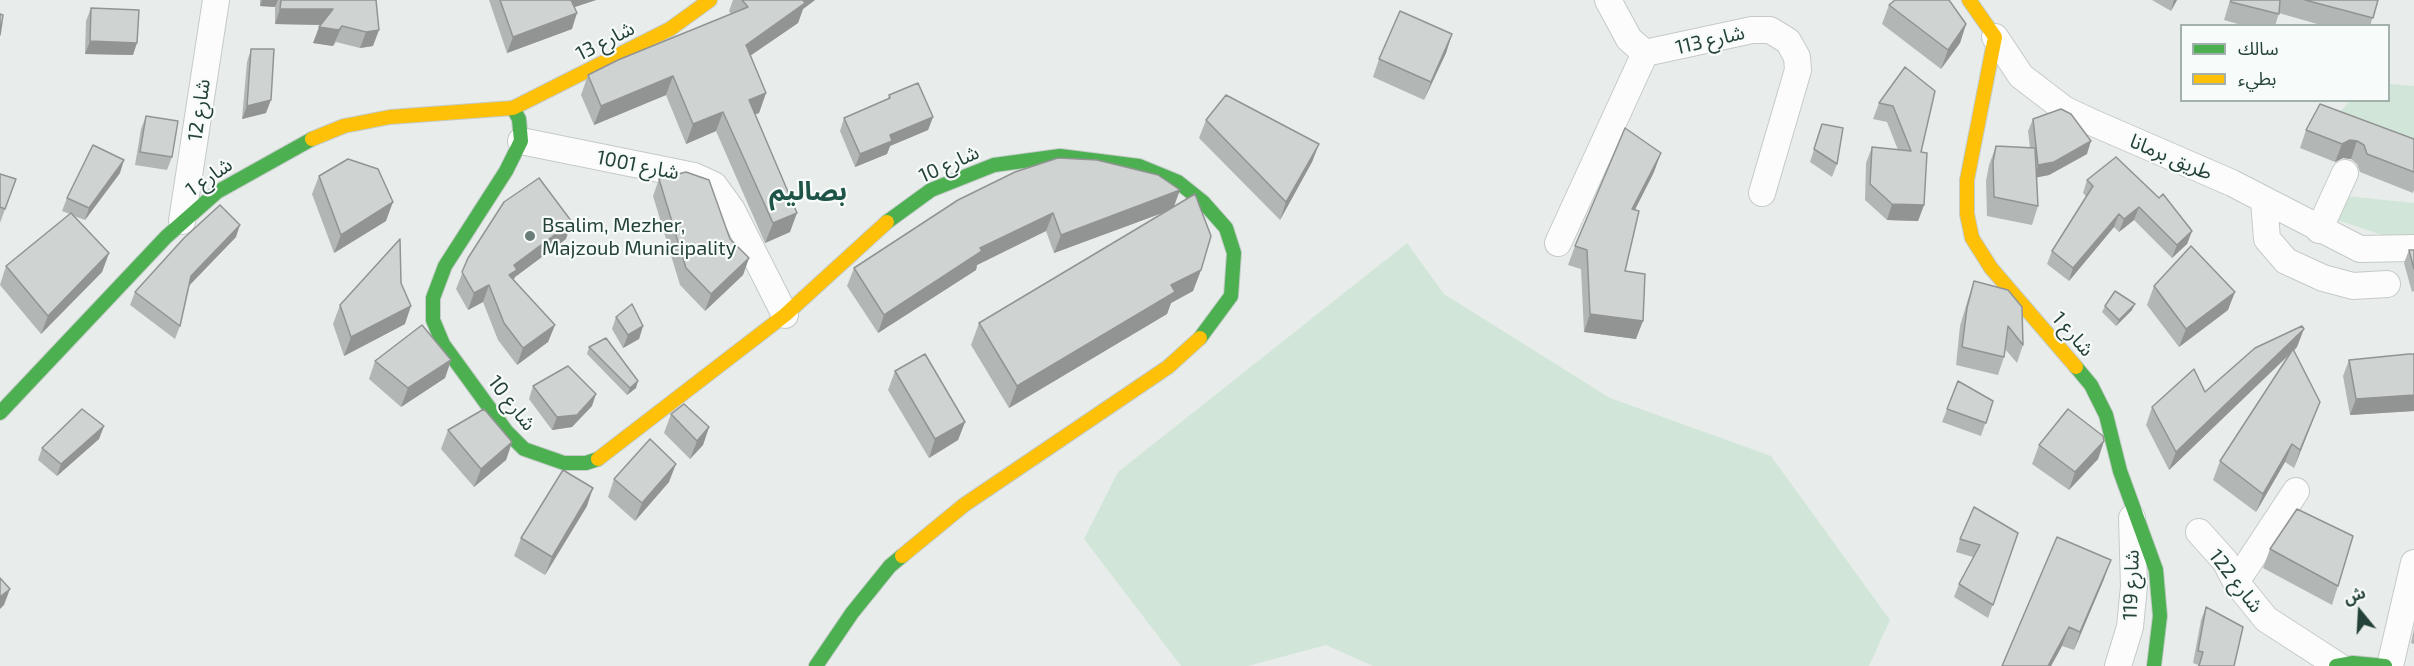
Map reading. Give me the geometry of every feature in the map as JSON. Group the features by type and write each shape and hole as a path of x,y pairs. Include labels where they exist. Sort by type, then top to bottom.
{"main road":[{"name":"شارع 13","path":"513,108 670,29 710,0"},
{"name":"طريق برمانا","path":"1969,0 1995,38"},
{"name":"شارع 1","path":"1995,38 1967,180 1967,213 1972,238 1991,268 2091,385 2106,415 2120,471 2156,570 2160,616 2154,666"},
{"name":"شارع 1","path":"0,413 182,221 217,192 247,174 298,145 344,126 390,117 498,107 513,108"},
{"path":"513,108 519,119 521,141"},
{"name":"شارع 10","path":"521,141 506,171 445,266 433,298 433,320 442,344 507,432 524,449 564,463 586,463 603,457 785,315 891,218 932,190 994,165 1060,156 1139,166 1178,182 1203,202 1226,228 1234,253 1231,296 1206,333 1168,367 964,506 890,566 852,613 816,666"},
{"path":"2337,666 2353,663 2387,666"}],"street":[{"name":"شارع 12","path":"182,221 216,0"},
{"path":"1558,243 1645,53 1629,39 1608,0"},
{"name":"شارع 113","path":"1645,53 1752,30 1770,30 1788,41 1797,57 1798,70 1761,193"},
{"name":"طريق برمانا","path":"1995,38 2021,76 2064,109 2232,183 2319,230 2360,249 2414,248"},
{"name":"شارع 1001","path":"521,141 694,176 714,185 732,210 785,315"},
{"path":"2319,230 2345,173"},
{"path":"2264,201 2267,239 2286,261 2323,278 2353,286 2387,284"},
{"path":"2236,582 2296,491"},
{"name":"شارع 119","path":"2118,666 2130,627 2134,586 2132,502"},
{"name":"شارع 122","path":"2199,532 2224,561 2236,582 2266,619 2337,666"},
{"path":"2387,666 2414,563"}],"green space":[{"path":"2390,84 2414,86 2414,155 2335,119 2348,102 2390,102"},
{"path":"2345,196 2414,203 2414,241 2404,242 2334,219"},
{"path":"1407,243 1444,294 1610,398 1771,456 1890,620 1869,666 1373,666 1326,645 1248,666 1181,666 1084,539 1118,472"}],"building":[{"path":"281,0 376,0 379,30 366,32 342,26 339,30 319,27 333,9 280,9"},
{"path":"500,0 571,0 577,13 513,37"},
{"path":"742,0 803,0 805,3 746,45 766,93 749,100 797,213 773,223 723,112 693,124 673,76 601,106 588,75 618,60 748,7"},
{"path":"1895,0 1949,0 1966,24 1948,50 1889,5"},
{"path":"2231,0 2280,0 2279,14 2231,2"},
{"path":"2305,0 2378,0 2373,18"},
{"path":"91,8 139,10 137,43 90,41"},
{"path":"1400,11 1452,34 1431,82 1379,59"},
{"path":"0,14 3,15 0,35"},
{"path":"251,49 274,49 271,100 247,106"},
{"path":"1905,67 1935,91 1921,152 1927,153 1924,205 1892,204 1870,184 1872,147 1911,151 1893,106 1879,103"},
{"path":"918,83 933,117 890,135 892,141 860,154 844,118"},
{"path":"1226,95 1319,144 1286,202 1206,120"},
{"path":"2320,104 2414,139 2414,172 2367,154 2364,145 2357,141 2350,140 2342,144 2306,130"},
{"path":"2061,109 2071,114 2091,141 2054,162 2038,165 2033,119"},
{"path":"146,116 178,121 172,157 140,152"},
{"path":"1822,124 1843,128 1837,164 1814,149"},
{"path":"1625,128 1661,153 1632,209 1639,211 1625,271 1645,274 1643,321 1590,314 1587,250 1575,246"},
{"path":"93,145 124,160 89,208 67,198"},
{"path":"1996,146 2035,148 2038,206 1994,197 1993,162"},
{"path":"2116,157 2159,198 2163,194 2192,231 2177,245 2139,207 2124,219 2119,214 2073,268 2052,251 2093,186 2087,180"},
{"path":"1058,158 1097,160 1158,175 1180,190 1061,235 1053,213 980,248 982,251 884,315 854,268 958,200 1015,172"},
{"path":"348,159 378,169 393,202 341,235 319,176"},
{"path":"686,172 709,180 730,239 749,258 711,294 686,268 659,179"},
{"path":"0,174 16,179 5,209 0,207"},
{"path":"539,178 572,222 514,265 517,270 509,275 555,325 523,348 504,323 489,285 474,293 462,272 468,258 504,202"},
{"path":"1195,194 1211,236 1201,270 1171,285 1175,292 1017,386 979,323"},
{"path":"220,205 240,225 191,276 180,326 135,292 184,238"},
{"path":"71,213 109,253 48,316 6,266"},
{"path":"400,239 401,283 411,306 351,337 340,305"},
{"path":"2191,246 2235,292 2186,329 2154,286"},
{"path":"2409,250 2414,250 2414,269"},
{"path":"1974,281 2008,290 2022,307 2023,345 2008,326 2004,357 1962,347 1967,308"},
{"path":"2115,291 2135,304 2119,320 2105,306"},
{"path":"632,304 643,326 628,335 616,317"},
{"path":"422,325 451,360 408,388 375,361"},
{"path":"2302,326 2304,329 2176,452 2152,407 2194,369 2205,392 2255,348"},
{"path":"606,338 638,381 630,388 589,347"},
{"path":"2293,349 2320,402 2300,450 2292,444 2263,494 2220,461"},
{"path":"925,354 965,422 935,439 895,371"},
{"path":"2414,354 2414,395 2356,399 2349,360"},
{"path":"568,366 596,394 577,415 557,417 533,386"},
{"path":"1958,381 1993,401 1986,423 1947,409"},
{"path":"684,404 709,427 697,441 671,414"},
{"path":"82,409 104,426 61,464 42,448"},
{"path":"484,409 512,442 481,469 448,430"},
{"path":"2068,409 2103,436 2104,441 2075,472 2039,445"},
{"path":"650,439 676,464 642,503 614,479"},
{"path":"563,470 593,488 552,557 521,538"},
{"path":"1974,507 2018,533 1993,605 1959,584 1980,545 1960,539"},
{"path":"2297,509 2353,536 2338,586 2270,549"},
{"path":"2057,537 2111,560 2080,632 2069,627 2048,666 2002,666"},
{"path":"0,578 10,589 0,597"},
{"path":"2206,607 2243,627 2234,666 2199,666 2203,652 2198,651"}],"traffic: fast":[{"path":"513,108 519,119 521,141 506,171 445,266 433,298 433,320 443,344 507,432 524,449 564,463 586,463 598,459"},
{"path":"0,413 166,237 217,192 312,139"},
{"path":"887,222 931,190 994,165 1060,156 1139,166 1178,182 1203,202 1226,228 1234,253 1231,296 1200,338"},
{"path":"2076,367 2091,385 2106,415 2120,471 2156,570 2160,616 2154,666"},
{"path":"816,666 852,613 890,566 902,556"},
{"path":"2336,666 2353,663 2385,666"}],"traffic: slow":[{"path":"513,108 670,29 710,0"},
{"path":"1969,0 1995,37 1967,180 1967,214 1972,238 1991,268 2076,367"},
{"path":"312,139 344,126 390,117 513,108"},
{"path":"598,459 785,315 887,222"},
{"path":"902,556 964,505 1168,367 1200,338"}],"place":[{"name":"Bsalim, Mezher, Majzoub Municipality","path":"530,236"}],"district":[{"name":"بصاليم","path":"808,191"}]}
